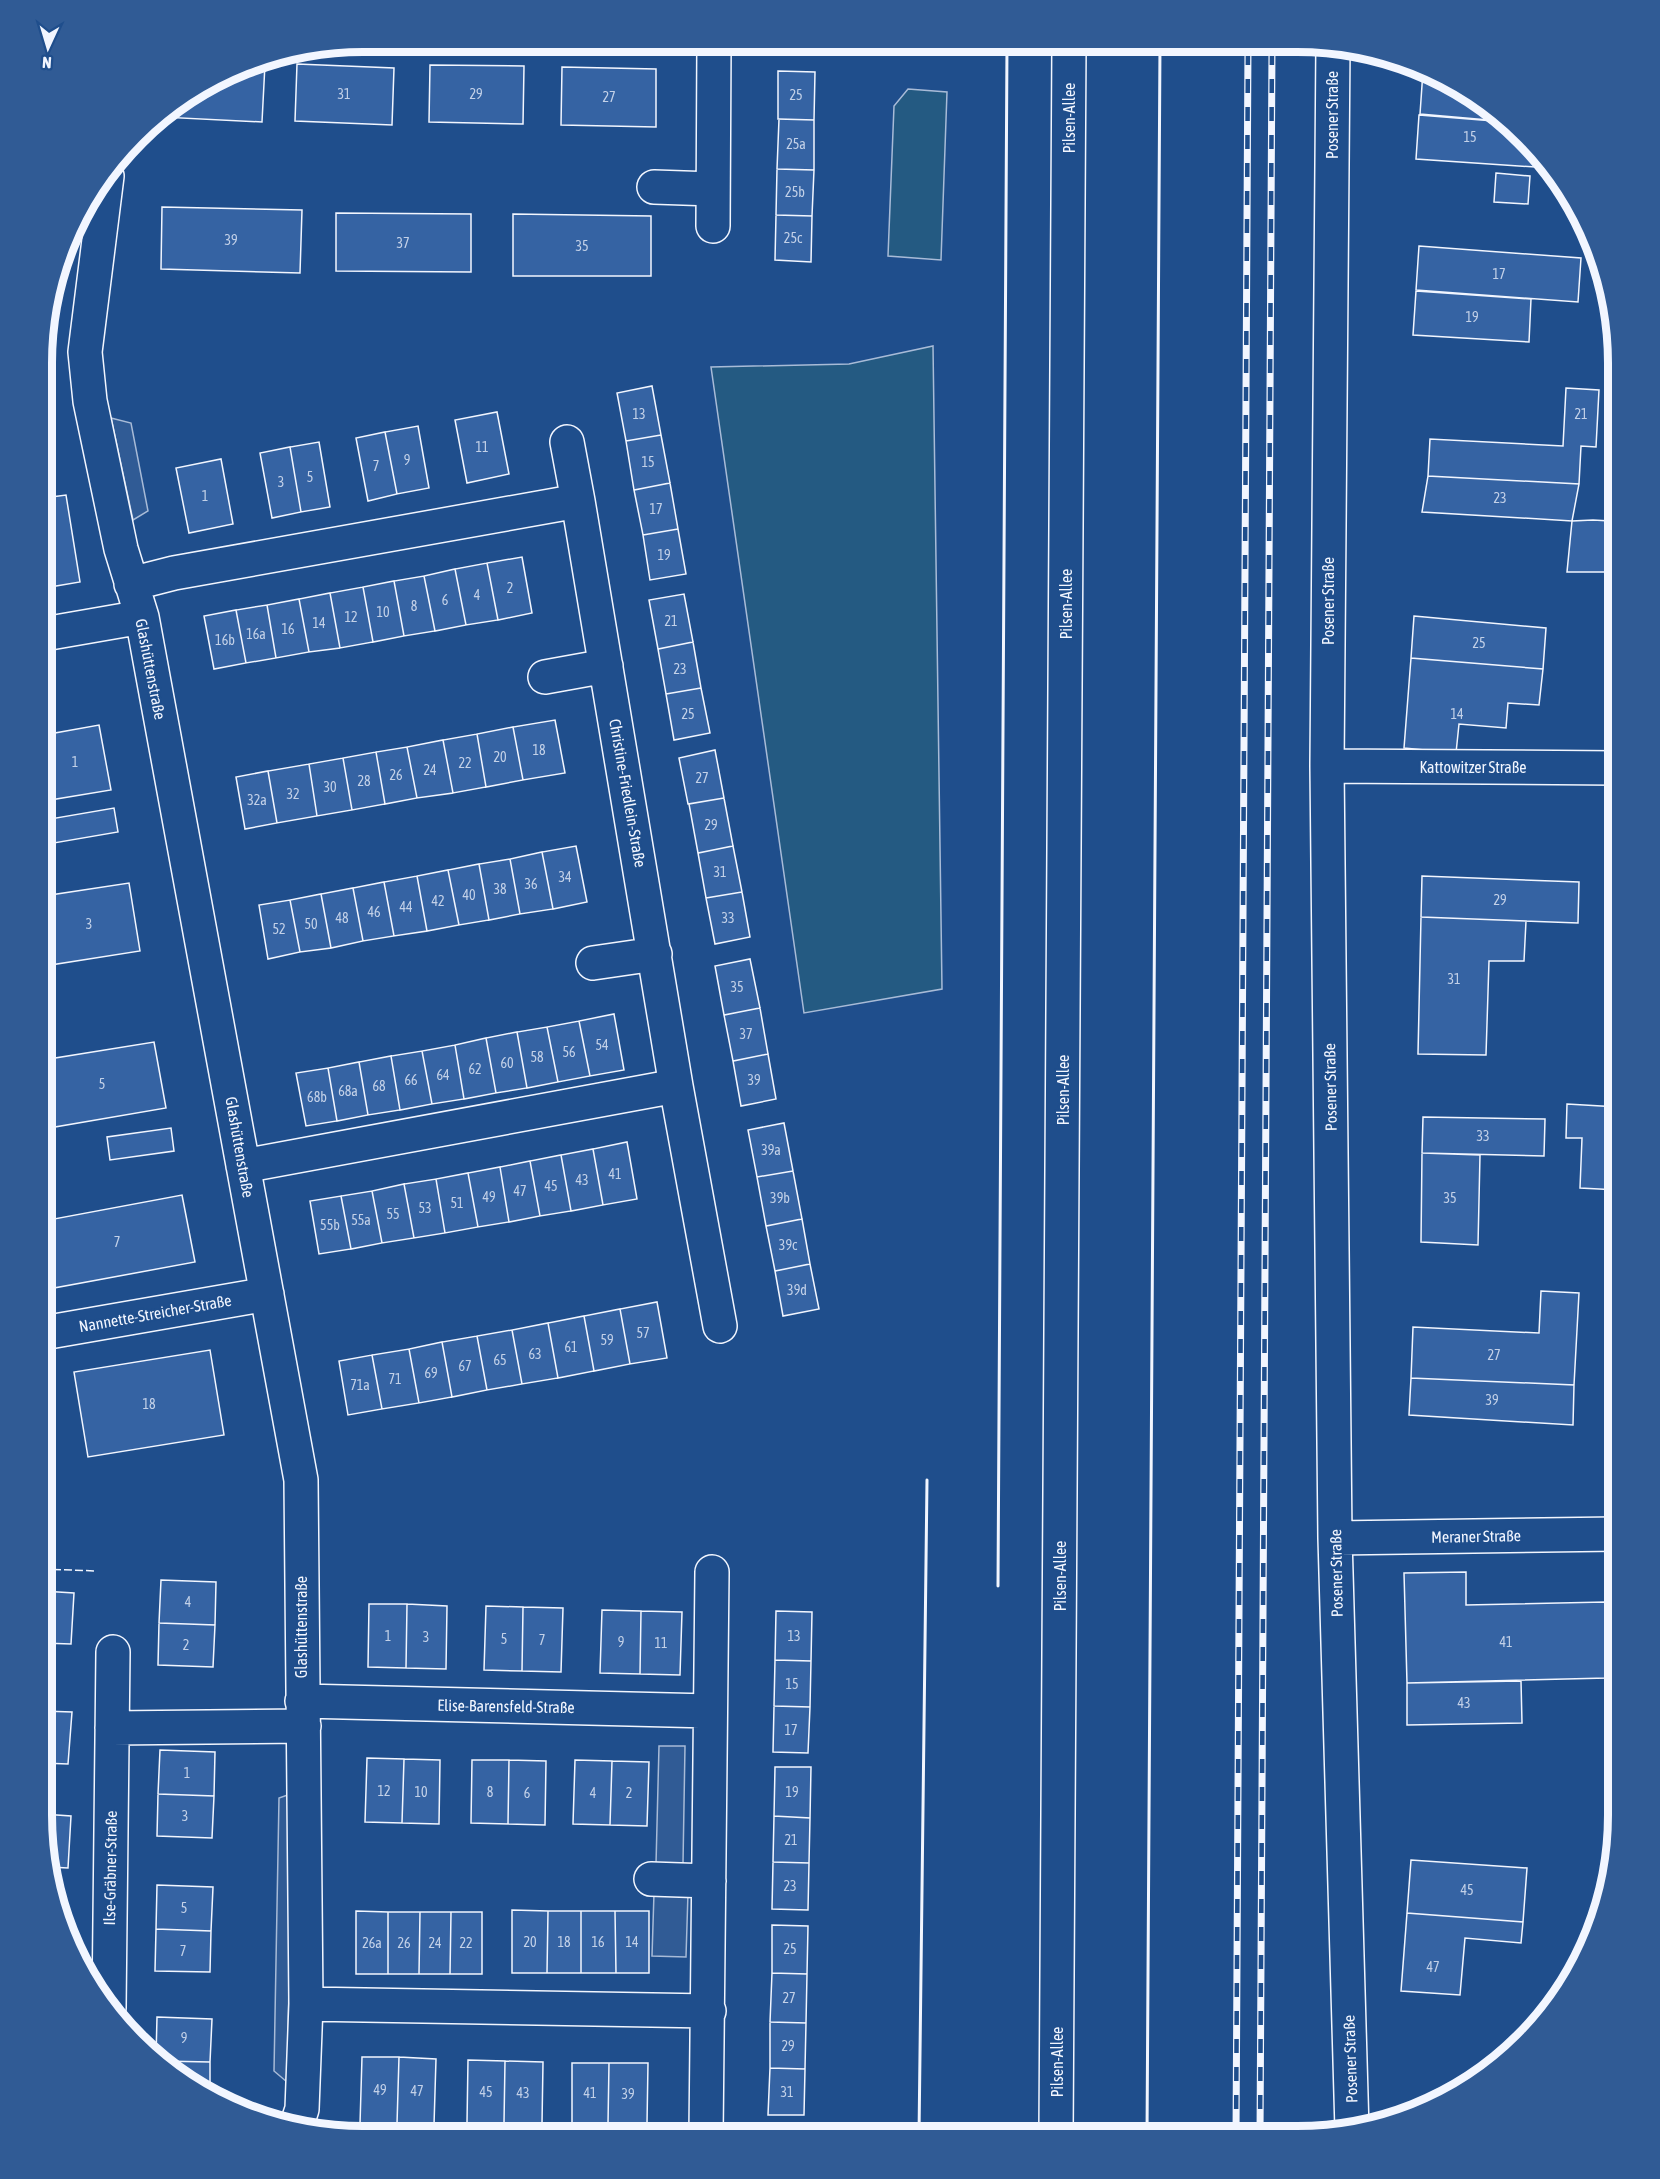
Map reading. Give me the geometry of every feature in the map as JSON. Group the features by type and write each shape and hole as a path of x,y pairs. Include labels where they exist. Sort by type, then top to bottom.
{"street":[{"path":"713,226 714,52"},
{"name":"Pilsen-Allee","path":"1056,2127 1069,52"},
{"name":"Posener Straße","path":"1333,55 1327,766 1335,1538 1352,2122"},
{"path":"654,187 713,189"},
{"name":"Glashüttenstraße","path":"105,191 85,352 90,401 120,549 142,617 301,1480 306,2004 302,2109 298,2120"},
{"name":"Christine-Friedlein-Straße","path":"567,441 676,1086 720,1326"},
{"path":"131,584 174,573 578,501"},
{"path":"52,633 142,617"},
{"path":"545,677 606,666"},
{"name":"Kattowitzer Straße","path":"1327,766 1608,768"},
{"path":"593,963 655,954"},
{"path":"243,1166 676,1086"},
{"name":"Nannette-Streicher-Straße","path":"52,1331 267,1294"},
{"name":"Meraner Straße","path":"1335,1538 1608,1534"},
{"path":"706,2127 712,1572"},
{"name":"Ilse-Gräbner-Straße","path":"109,1994 113,1652"},
{"name":"Elise-Barensfeld-Straße","path":"303,1714 710,1711"},
{"path":"112,1728 303,1714"},
{"path":"651,1880 709,1881"},
{"path":"306,2004 709,2011"}],"shaded area":[{"path":"908,89 947,92 941,260 888,256 894,106"},
{"path":"933,346 942,989 804,1013 711,367 849,364"},
{"path":"111,418 131,423 148,511 133,520"},
{"path":"659,1746 685,1746 683,1864 656,1864"},
{"path":"293,1793 287,2082 274,2071 279,1798"},
{"path":"654,1893 688,1893 686,1957 652,1956"}],"building":[{"path":"297,64 394,68 392,125 295,121"},
{"path":"430,65 524,66 523,124 429,122"},
{"path":"562,67 656,69 656,127 561,125"},
{"path":"265,69 262,122 173,118 208,94 244,76"},
{"path":"778,71 815,72 814,120 778,119"},
{"path":"1422,79 1452,94 1490,120 1420,114"},
{"path":"1419,115 1491,121 1537,167 1416,159"},
{"path":"779,119 814,120 814,170 777,169"},
{"path":"777,169 814,170 812,216 776,215"},
{"path":"1496,173 1530,176 1528,204 1494,202"},
{"path":"162,207 302,210 300,273 161,269"},
{"path":"336,213 471,214 471,272 336,271"},
{"path":"513,214 651,216 651,276 513,276"},
{"path":"776,215 812,216 811,262 775,260"},
{"path":"1419,246 1581,258 1578,302 1416,290"},
{"path":"1416,291 1531,299 1529,342 1413,335"},
{"path":"652,386 661,435 626,441 617,393"},
{"path":"1566,388 1599,390 1596,447 1581,446 1579,484 1428,476 1430,439 1563,446"},
{"path":"497,412 509,474 467,483 455,420"},
{"path":"418,426 429,488 397,494 385,432"},
{"path":"385,432 397,494 368,501 356,438"},
{"path":"661,435 670,483 634,490 626,441"},
{"path":"319,442 330,507 301,512 290,447"},
{"path":"290,447 301,512 272,518 260,453"},
{"path":"221,459 233,524 189,533 176,468"},
{"path":"1428,476 1579,484 1572,521 1422,512"},
{"path":"670,483 678,529 643,535 634,490"},
{"path":"66,495 80,582 52,587 52,497"},
{"path":"1572,521 1608,521 1608,572 1567,572"},
{"path":"678,529 686,574 650,580 643,535"},
{"path":"522,557 532,613 498,620 487,563"},
{"path":"487,563 498,620 466,625 455,569"},
{"path":"455,569 466,625 435,631 424,576"},
{"path":"424,576 435,631 404,636 394,581"},
{"path":"394,581 404,636 373,642 363,587"},
{"path":"363,587 373,642 340,648 330,593"},
{"path":"330,593 340,648 309,652 299,599"},
{"path":"684,594 693,642 658,649 649,600"},
{"path":"299,599 309,652 276,658 267,605"},
{"path":"267,605 276,658 246,663 236,610"},
{"path":"236,610 246,663 214,669 204,616"},
{"path":"1414,616 1546,628 1543,669 1411,658"},
{"path":"693,642 701,688 666,694 658,649"},
{"path":"1411,658 1543,669 1539,705 1508,703 1506,728 1459,724 1456,753 1404,748"},
{"path":"701,688 710,733 674,740 666,694"},
{"path":"555,720 565,773 523,780 513,727"},
{"path":"99,725 111,790 52,800 52,734"},
{"path":"513,727 523,780 486,787 477,734"},
{"path":"477,734 486,787 453,793 443,740"},
{"path":"443,740 453,793 417,798 407,747"},
{"path":"407,747 417,798 385,804 376,752"},
{"path":"715,750 724,798 688,804 679,758"},
{"path":"376,752 385,804 352,810 343,758"},
{"path":"343,758 352,810 317,816 309,764"},
{"path":"309,764 317,816 277,823 268,771"},
{"path":"268,771 277,823 245,829 236,777"},
{"path":"724,798 733,846 698,853 689,804"},
{"path":"114,808 118,832 54,843 52,819"},
{"path":"576,846 587,902 553,909 542,852"},
{"path":"733,846 742,892 706,898 698,853"},
{"path":"542,852 553,909 520,914 510,859"},
{"path":"510,859 520,914 489,920 479,864"},
{"path":"479,864 489,920 459,925 448,870"},
{"path":"448,870 459,925 427,931 417,876"},
{"path":"417,876 427,931 394,936 384,882"},
{"path":"1422,876 1579,882 1578,923 1421,917"},
{"path":"384,882 394,936 363,941 353,888"},
{"path":"129,883 140,951 52,965 52,895"},
{"path":"353,888 363,941 331,948 321,894"},
{"path":"742,892 750,937 715,944 706,898"},
{"path":"321,894 331,948 300,952 290,900"},
{"path":"290,900 300,952 268,959 259,905"},
{"path":"1421,917 1526,921 1524,961 1489,961 1486,1055 1418,1054"},
{"path":"750,959 760,1008 724,1015 715,966"},
{"path":"760,1008 768,1054 733,1061 724,1015"},
{"path":"614,1014 624,1070 590,1076 579,1021"},
{"path":"579,1021 590,1076 558,1082 547,1027"},
{"path":"547,1027 558,1082 527,1088 517,1032"},
{"path":"517,1032 527,1088 496,1093 486,1038"},
{"path":"486,1038 496,1093 464,1099 455,1045"},
{"path":"154,1042 166,1108 52,1127 52,1059"},
{"path":"455,1045 464,1099 432,1104 422,1051"},
{"path":"422,1051 432,1104 400,1110 391,1056"},
{"path":"768,1054 776,1099 741,1106 733,1061"},
{"path":"391,1056 400,1110 368,1115 359,1062"},
{"path":"359,1062 368,1115 337,1121 328,1068"},
{"path":"328,1068 337,1121 306,1126 296,1073"},
{"path":"1567,1104 1608,1106 1608,1189 1580,1188 1582,1138 1566,1138"},
{"path":"1423,1117 1545,1119 1544,1156 1422,1153"},
{"path":"784,1123 793,1171 757,1177 748,1130"},
{"path":"171,1128 174,1151 110,1160 107,1137"},
{"path":"627,1142 637,1199 603,1205 593,1149"},
{"path":"593,1149 603,1205 571,1211 561,1155"},
{"path":"1422,1153 1480,1155 1478,1245 1421,1242"},
{"path":"561,1155 571,1211 540,1216 530,1161"},
{"path":"530,1161 540,1216 509,1222 500,1167"},
{"path":"500,1167 509,1222 478,1227 468,1173"},
{"path":"793,1171 802,1219 766,1226 757,1177"},
{"path":"468,1173 478,1227 445,1233 436,1179"},
{"path":"436,1179 445,1233 414,1238 404,1184"},
{"path":"404,1184 414,1238 382,1243 372,1191"},
{"path":"372,1191 382,1243 351,1249 341,1196"},
{"path":"182,1195 195,1262 52,1288 52,1219"},
{"path":"341,1196 351,1249 319,1254 310,1201"},
{"path":"802,1219 810,1264 775,1271 766,1226"},
{"path":"810,1264 819,1309 783,1316 775,1271"},
{"path":"1541,1291 1579,1293 1574,1385 1411,1378 1413,1327 1539,1333"},
{"path":"657,1302 667,1358 630,1364 620,1309"},
{"path":"620,1309 630,1364 594,1371 584,1316"},
{"path":"584,1316 594,1371 558,1378 548,1323"},
{"path":"548,1323 558,1378 522,1384 512,1330"},
{"path":"512,1330 522,1384 487,1390 477,1336"},
{"path":"477,1336 487,1390 452,1397 442,1342"},
{"path":"442,1342 452,1397 419,1403 409,1349"},
{"path":"409,1349 419,1403 382,1409 372,1355"},
{"path":"210,1350 224,1435 88,1457 74,1372"},
{"path":"372,1355 382,1409 348,1415 339,1361"},
{"path":"1411,1378 1574,1385 1573,1425 1409,1415"},
{"path":"1466,1572 1466,1605 1605,1602 1607,1678 1407,1683 1404,1573"},
{"path":"161,1580 216,1582 215,1625 159,1623"},
{"path":"52,1592 74,1593 71,1644 52,1643"},
{"path":"369,1604 407,1604 406,1668 368,1667"},
{"path":"407,1604 447,1606 446,1669 406,1668"},
{"path":"486,1606 523,1607 522,1671 484,1670"},
{"path":"523,1607 563,1608 561,1672 522,1671"},
{"path":"602,1610 641,1611 640,1674 600,1673"},
{"path":"641,1611 682,1612 680,1675 640,1674"},
{"path":"776,1611 812,1612 811,1661 775,1660"},
{"path":"159,1623 215,1625 213,1667 158,1665"},
{"path":"775,1660 811,1661 810,1707 774,1706"},
{"path":"1521,1681 1522,1723 1407,1725 1407,1683"},
{"path":"774,1706 810,1707 808,1753 773,1752"},
{"path":"52,1711 72,1712 68,1764 52,1763"},
{"path":"160,1750 215,1752 214,1796 158,1794"},
{"path":"367,1758 404,1759 402,1823 365,1822"},
{"path":"404,1759 440,1760 439,1824 402,1823"},
{"path":"472,1760 509,1760 508,1824 471,1823"},
{"path":"509,1760 546,1761 545,1825 508,1824"},
{"path":"575,1760 612,1761 610,1825 573,1824"},
{"path":"612,1761 649,1762 647,1826 610,1825"},
{"path":"775,1767 811,1767 810,1818 774,1816"},
{"path":"158,1794 214,1796 212,1838 157,1836"},
{"path":"52,1815 71,1816 68,1868 57,1867"},
{"path":"774,1816 810,1818 809,1863 773,1862"},
{"path":"1411,1860 1527,1868 1523,1922 1407,1913"},
{"path":"773,1862 809,1863 808,1910 772,1909"},
{"path":"157,1885 213,1887 211,1931 156,1929"},
{"path":"512,1910 548,1911 547,1973 512,1973"},
{"path":"356,1911 388,1912 388,1974 356,1974"},
{"path":"548,1911 581,1911 581,1973 547,1973"},
{"path":"581,1911 615,1911 616,1973 581,1973"},
{"path":"615,1911 649,1911 649,1973 616,1973"},
{"path":"388,1912 420,1912 419,1974 388,1974"},
{"path":"420,1912 451,1912 450,1974 419,1974"},
{"path":"451,1912 482,1912 482,1974 450,1974"},
{"path":"1407,1913 1523,1922 1521,1943 1465,1938 1460,1995 1401,1991"},
{"path":"772,1925 808,1926 807,1974 772,1973"},
{"path":"156,1929 211,1931 210,1972 155,1971"},
{"path":"772,1973 807,1974 806,2023 770,2022"},
{"path":"157,2017 212,2019 210,2062 173,2061 156,2047"},
{"path":"770,2022 806,2023 805,2069 770,2068"},
{"path":"362,2057 399,2057 397,2124 360,2124"},
{"path":"399,2057 436,2059 434,2125 397,2124"},
{"path":"468,2060 505,2061 504,2123 467,2123"},
{"path":"173,2061 210,2062 210,2086"},
{"path":"505,2061 543,2062 542,2124 504,2123"},
{"path":"572,2063 609,2063 608,2124 572,2124"},
{"path":"609,2063 648,2063 647,2124 608,2124"},
{"path":"770,2068 805,2069 804,2115 768,2115"}],"railway":[{"path":"1236,2127 1248,52"},
{"path":"1260,2127 1272,52"}],"fence":[{"path":"52,1569 97,1571"}],"wall":[{"path":"998,1586 1007,52"},
{"path":"1147,2127 1160,52"},
{"path":"919,2127 927,1480"}]}
